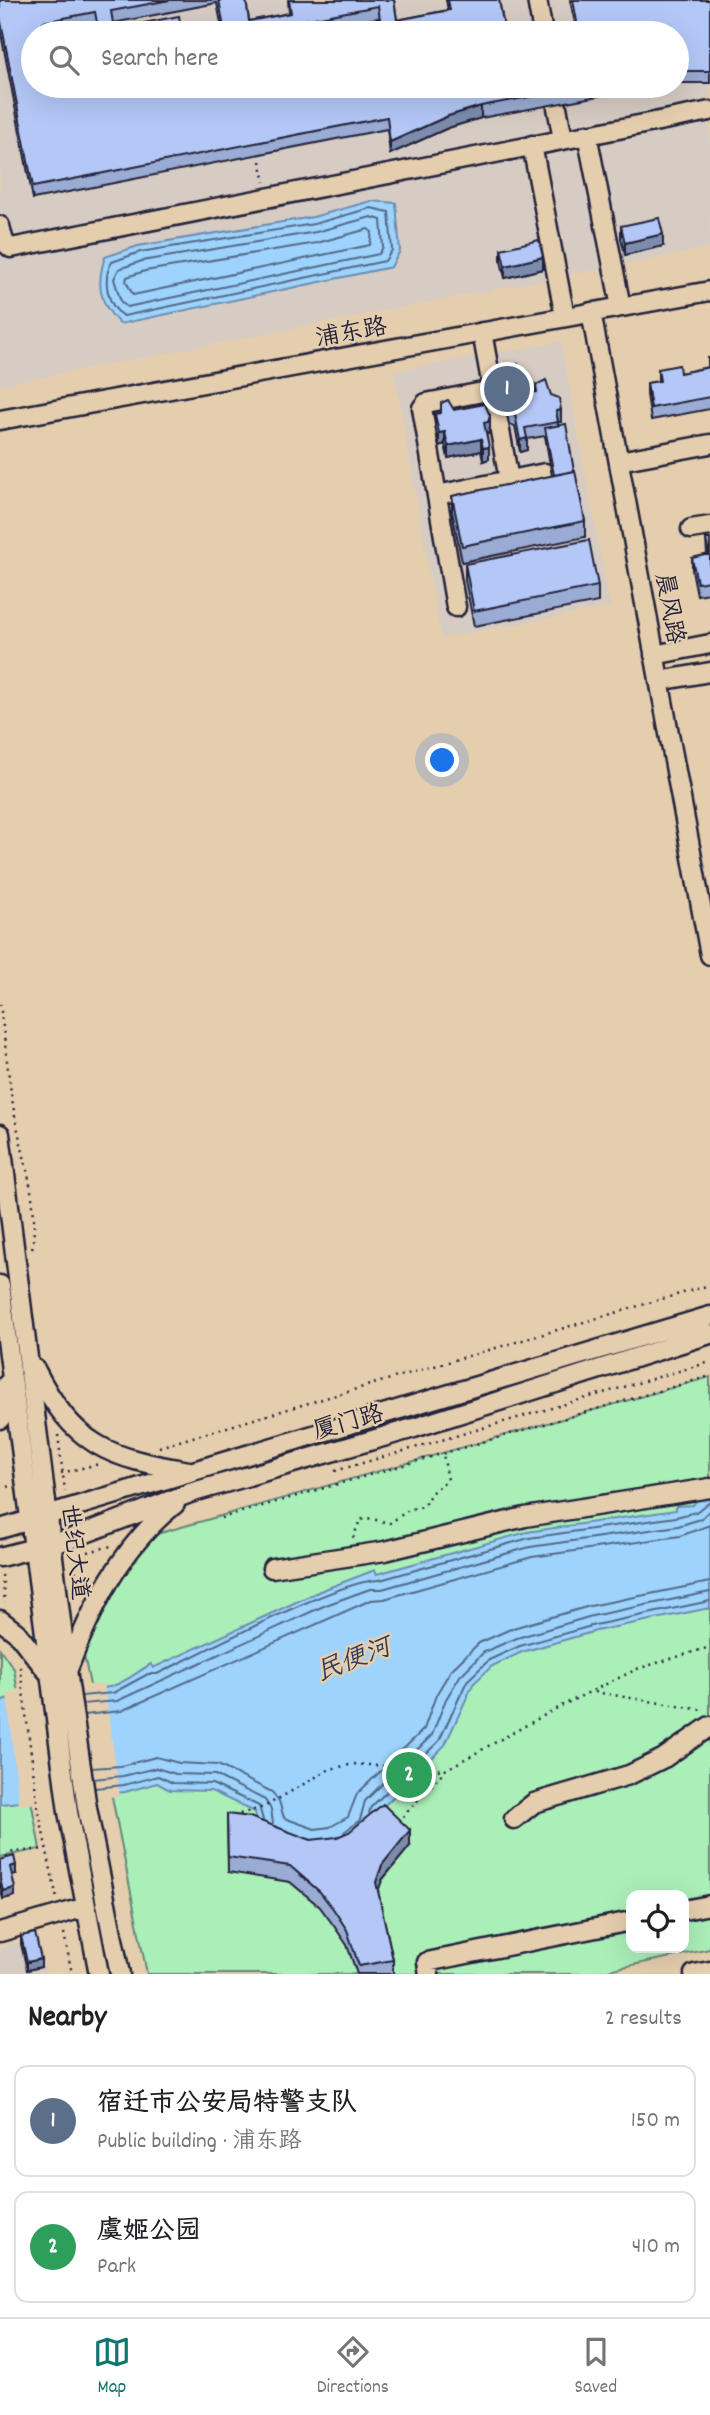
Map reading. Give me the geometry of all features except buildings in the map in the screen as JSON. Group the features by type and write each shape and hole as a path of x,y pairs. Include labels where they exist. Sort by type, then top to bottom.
{"street":[{"path":"537,0 541,21"},
{"path":"555,98 563,139"},
{"path":"0,226 4,242 11,248 710,111"},
{"path":"586,134 621,307"},
{"path":"532,145 565,317"},
{"name":"浦东路","path":"0,420 710,291"},
{"name":"晨风路","path":"591,312 710,955"},
{"path":"482,332 509,480"},
{"path":"456,607 423,405 493,390"},
{"path":"619,461 710,444"},
{"path":"437,495 545,473"},
{"path":"691,529 710,526"},
{"path":"654,655 710,645"},
{"path":"659,681 710,671"},
{"name":"世纪大道","path":"0,1134 30,1358 34,1480 59,1679 68,1812 99,1974"},
{"name":"世纪大道","path":"0,1285 11,1363 34,1480"},
{"name":"厦门路","path":"0,1529 710,1316"},
{"name":"厦门路","path":"0,1557 43,1555 72,1548 190,1493 414,1428 710,1334"},
{"path":"30,1358 61,1413 90,1441 122,1458 195,1472"},
{"path":"0,1419 11,1363"},
{"path":"272,1567 400,1548 525,1517 710,1488"},
{"path":"0,1620 17,1633 59,1679 103,1586 157,1519 190,1493"},
{"name":"世纪大道","path":"59,1679 120,1974"},
{"path":"514,1819 534,1803 629,1775 664,1758 710,1726"},
{"path":"689,1909 710,1905"},
{"path":"0,1932 86,1907"},
{"path":"429,1974 427,1962 626,1922"},
{"path":"694,1974 710,1971"}],"path":[{"path":"260,161 268,197"},
{"path":"0,1004 14,1113 24,1145 36,1228 31,1256"},
{"path":"149,1450 710,1284"},
{"path":"327,1473 710,1362"},
{"path":"221,1518 710,1376"},
{"path":"58,1431 67,1510"},
{"path":"355,1555 353,1536 360,1520 367,1518 390,1523 410,1509 423,1507 431,1493 444,1486 448,1480 443,1454"},
{"path":"0,1488 122,1458"},
{"path":"86,1553 113,1545"},
{"path":"0,1576 43,1555 72,1548 85,1625"},
{"path":"392,1829 446,1770 541,1717 637,1669 710,1647"},
{"path":"24,1690 38,1808 72,1974"},
{"path":"595,1692 710,1711"},
{"path":"233,1816 264,1807 330,1769 354,1764 446,1770"},
{"path":"0,1861 13,1853 47,1849"}],"shaded area":[{"path":"0,0 710,0 710,248 0,385"},
{"path":"561,342 610,607 441,638 394,371"},
{"path":"38,1937 45,1974 0,1974 0,1948"}],"green space":[{"path":"710,1377 710,1949 589,1974 147,1974 84,1655 124,1571 157,1534"},
{"path":"0,1649 14,1669 18,1693 0,1702"},
{"path":"31,1800 40,1849 0,1857 0,1804"}],"water":[{"path":"371,201 396,203 400,251 391,267 120,324 108,309 101,293 105,257 138,246 313,217"},
{"name":"民便河","path":"710,1494 710,1608 596,1631 522,1652 492,1666 473,1684 445,1745 337,1853 257,1824 255,1812 211,1791 170,1790 157,1783 125,1792 0,1804 0,1702 26,1693 95,1689 115,1685 151,1664 153,1668 320,1591 375,1570 377,1574 527,1532 676,1510 676,1506 693,1505 700,1496"}],"pier":[{"path":"104,1684 120,1796 19,1805 7,1695 17,1689"}],"place":[{"name":"宿迁市公安局特警支队","path":"507,389"},
{"name":"虞姬公园","path":"409,1775"}]}
